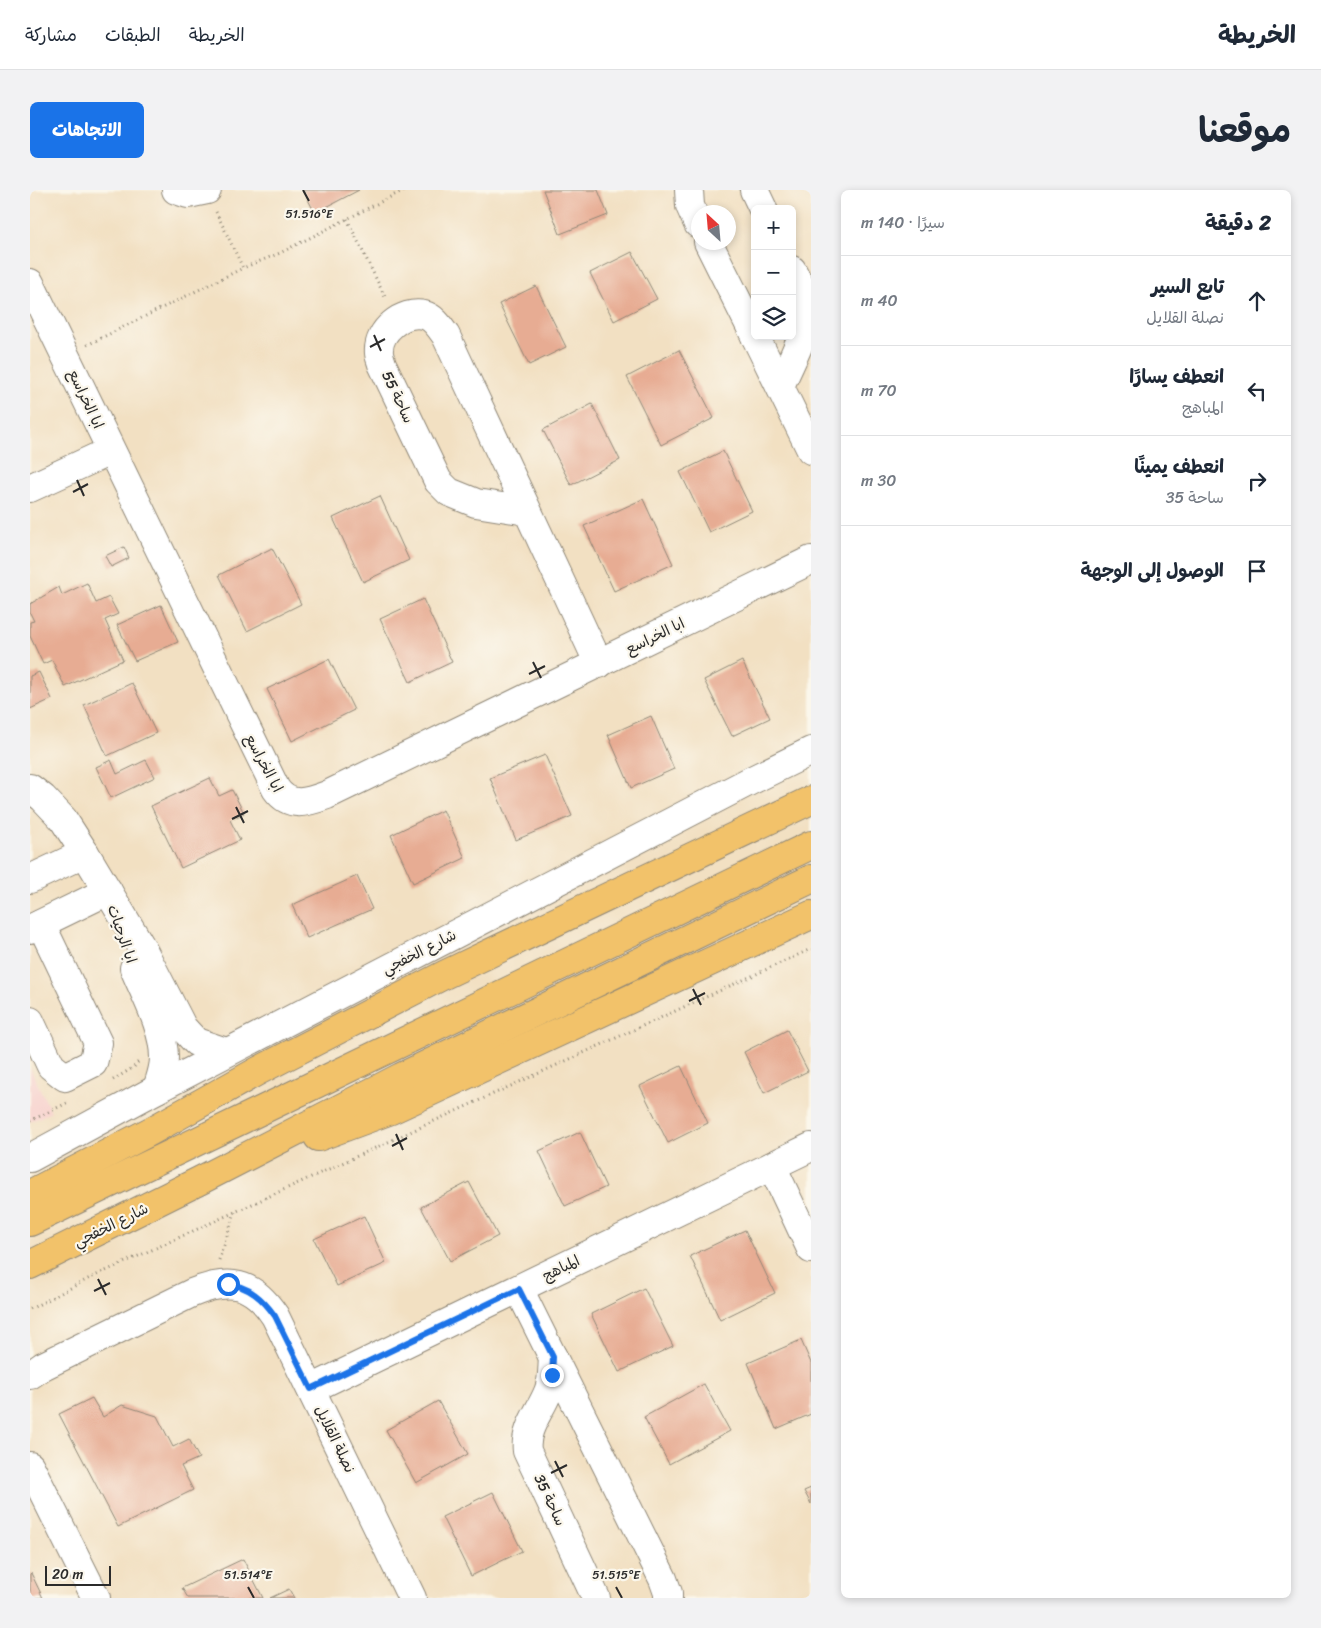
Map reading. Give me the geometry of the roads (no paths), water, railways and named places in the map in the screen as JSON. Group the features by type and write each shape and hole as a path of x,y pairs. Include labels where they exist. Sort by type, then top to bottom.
{"highway":[{"path":"30,1194 151,1131 258,1071 444,975 811,800"},
{"path":"30,1222 811,845"},
{"name":"شارع الخفجي","path":"30,1265 402,1077 811,879"},
{"path":"199,1181 391,1110 811,915"}],"street":[{"path":"176,190 188,194 206,190"},
{"path":"689,190 691,208"},
{"path":"754,190 761,205"},
{"path":"712,250 751,328"},
{"path":"780,386 802,333 808,310 806,299 796,278"},
{"name":"ابا الخراسع","path":"30,283 276,789 281,796 288,800 298,802 311,801 327,795 811,560"},
{"name":"ساحة 55","path":"424,315 436,323 446,336 527,511 476,503 463,499 449,492 438,481 390,381 379,352 382,338 391,324 406,316 424,315"},
{"path":"757,340 811,450"},
{"path":"30,488 110,450"},
{"path":"527,511 599,664"},
{"name":"شارع الخفجي","path":"30,1158 226,1052 811,751"},
{"path":"30,788 43,798 63,819 108,891 36,927 98,1042 93,1063 65,1077 50,1066 30,1021"},
{"path":"30,879 85,853"},
{"name":"ابا الرحيات","path":"108,891 142,948 183,1028 196,1042 226,1052"},
{"name":"ابا الرحيات","path":"108,891 129,955 160,1032 164,1057 163,1070 157,1089"},
{"name":"المباهج","path":"311,1389 811,1148"},
{"path":"772,1166 808,1239"},
{"name":"نصلة القلايل","path":"30,1375 43,1366 192,1293 210,1286 228,1284 247,1288 268,1306 275,1316 412,1598"},
{"path":"519,1289 663,1579 668,1598"},
{"name":"ساحة 35","path":"553,1357 551,1386 530,1429 526,1444 527,1451 596,1598"},
{"path":"544,1400 559,1401 578,1407"},
{"path":"30,1466 96,1598"}]}
